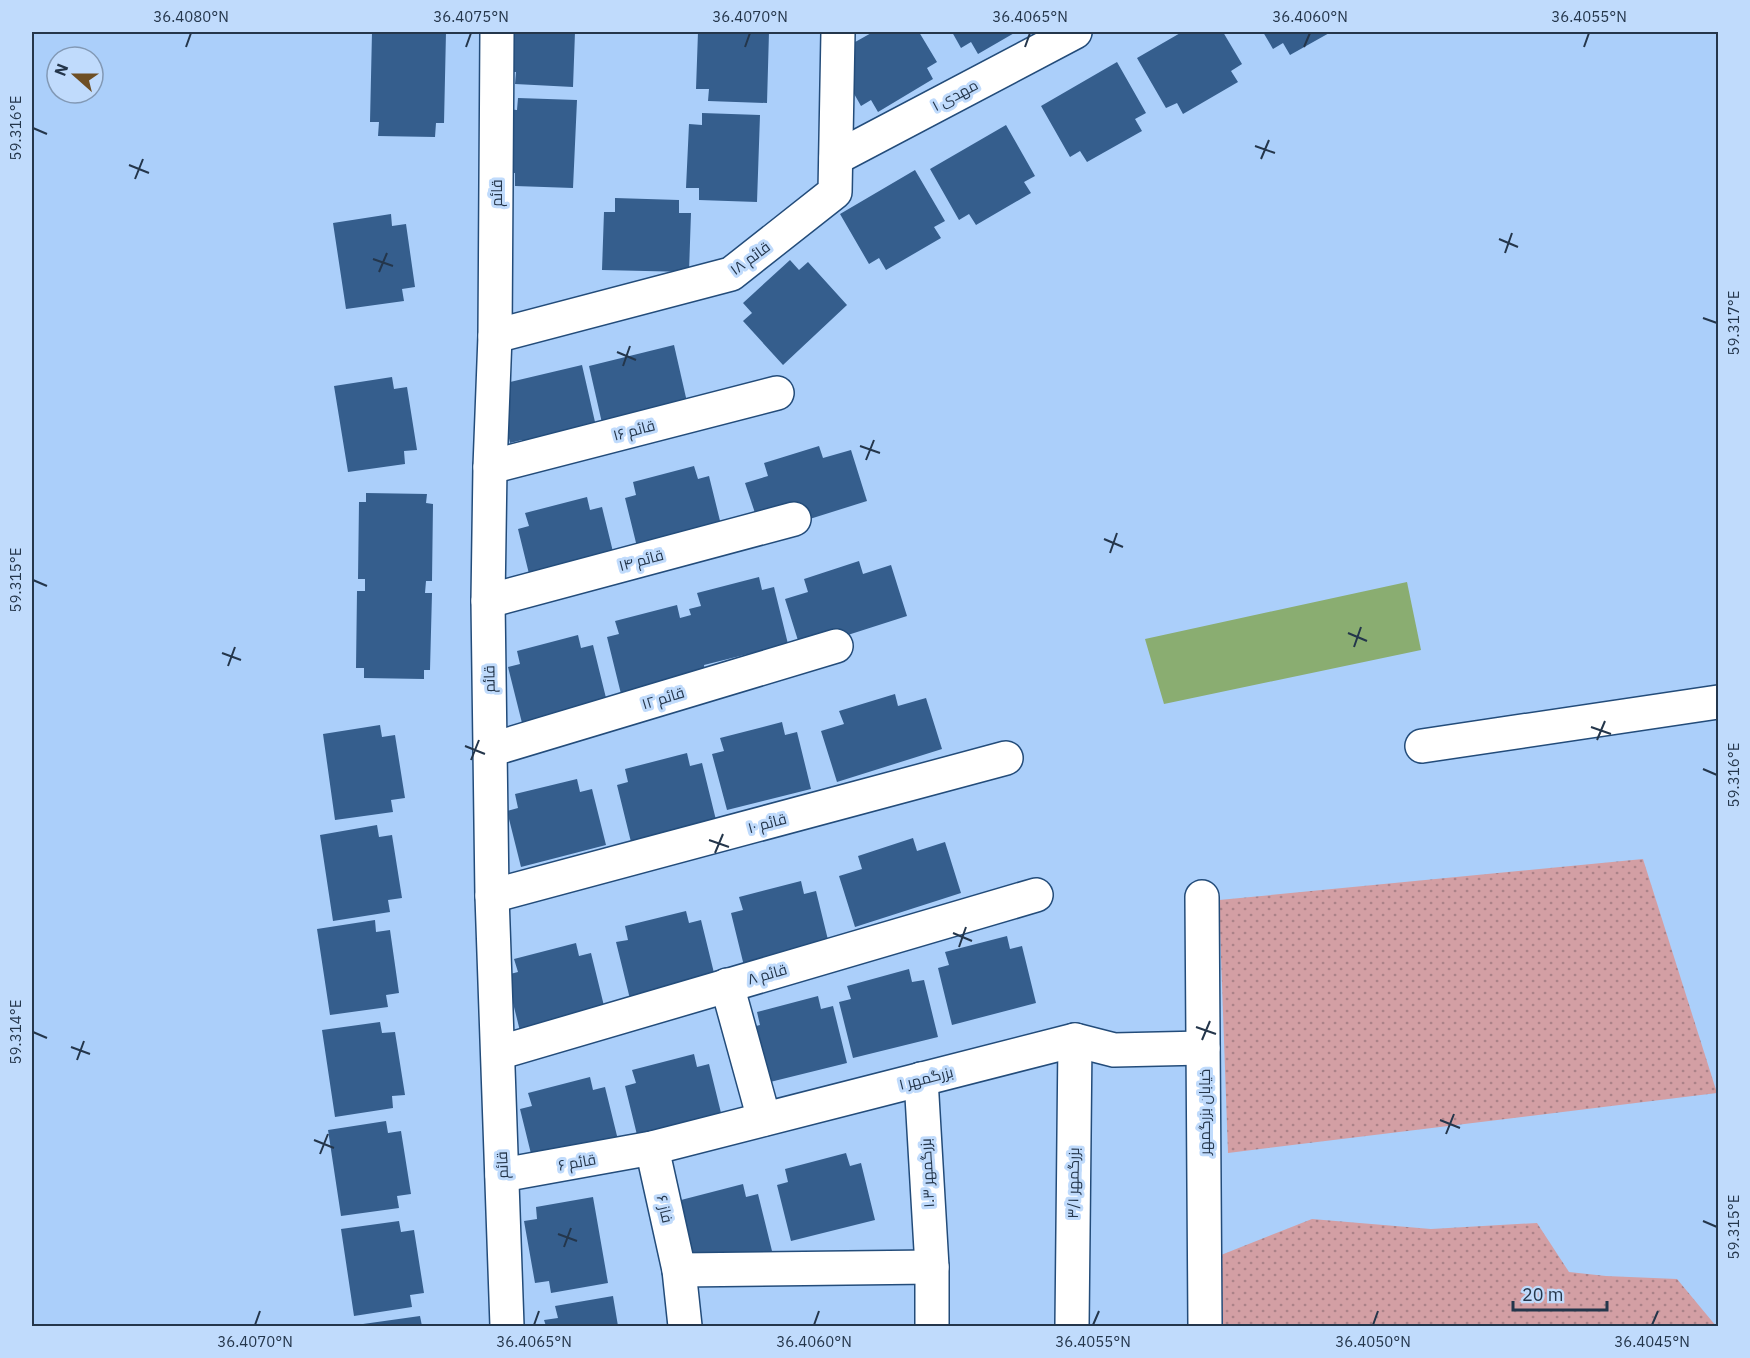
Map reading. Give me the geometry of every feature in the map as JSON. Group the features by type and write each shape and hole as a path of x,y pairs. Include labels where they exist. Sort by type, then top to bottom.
{"street":[{"name":"قائم","path":"497,32 495,336 488,601 492,896 507,1326"},
{"name":"قائم ۱۸","path":"495,336 731,274 835,192 838,32"},
{"name":"مهدی ۱","path":"836,158 1075,32"},
{"name":"قائم ۱۶","path":"490,467 777,393"},
{"name":"قائم ۱۴","path":"488,601 794,519"},
{"name":"قائم ۱۲","path":"490,750 836,646"},
{"path":"1422,746 1719,702"},
{"name":"قائم ۱۰","path":"492,896 1006,758"},
{"name":"قائم ۸","path":"498,1053 1036,895"},
{"name":"خیابان بزرگمهر","path":"1202,897 1205,1326"},
{"path":"727,986 764,1119"},
{"name":"بزرگمهر ۱","path":"652,1148 1075,1040 1114,1050 1203,1048"},
{"name":"بزرگمهر ۳/۱","path":"1071,1326 1075,1040"},
{"name":"بزرگمهر ۱.۳","path":"921,1079 932,1267 932,1326"},
{"name":"قائم ۶","path":"502,1175 652,1148"},
{"name":"فاز ۶","path":"652,1148 679,1270 685,1326"},
{"path":"679,1270 932,1267"}],"shaded area":[{"path":"1407,582 1421,650 1164,704 1145,639"},
{"path":"1643,859 1717,1093 1228,1153 1219,900"},
{"path":"1312,1219 1431,1229 1537,1223 1569,1272 1677,1279 1716,1326 1221,1326 1221,1255"}],"building":[{"path":"372,32 446,32 444,123 436,123 435,137 378,136 379,122 370,122"},
{"path":"504,32 575,32 573,87 515,84 516,72 502,72"},
{"path":"698,32 769,32 767,103 708,101 709,89 696,89"},
{"path":"873,32 919,32 937,62 927,68 933,79 878,112 871,100 861,106 832,55"},
{"path":"952,32 1016,32 978,54 971,42 961,48"},
{"path":"1182,32 1223,32 1242,64 1231,71 1238,82 1183,114 1177,103 1166,108 1137,58"},
{"path":"1263,32 1331,32 1290,55 1283,43 1273,49"},
{"path":"1117,62 1146,113 1135,119 1142,131 1087,162 1080,151 1070,157 1041,106"},
{"path":"518,98 577,100 573,188 515,186 515,173 502,173 504,109 517,110"},
{"path":"702,113 760,115 757,202 699,200 699,188 686,188 689,124 702,125"},
{"path":"1006,125 1035,176 1024,182 1031,193 976,225 969,214 959,220 930,169"},
{"path":"915,170 945,221 934,227 941,238 886,270 879,258 869,264 840,214"},
{"path":"615,198 679,200 679,213 691,213 689,272 602,270 604,212 615,212"},
{"path":"391,214 392,226 406,224 415,287 402,289 404,301 346,309 333,223"},
{"path":"790,260 799,270 808,262 847,305 783,365 743,321 752,313 743,303"},
{"path":"674,345 687,402 602,423 589,366"},
{"path":"582,365 595,422 583,425 587,438 525,453 522,440 510,443 497,385"},
{"path":"392,377 394,389 407,387 417,450 404,451 405,464 348,472 334,386"},
{"path":"819,446 823,458 851,450 867,501 762,534 745,483 768,476 764,463"},
{"path":"694,466 698,479 709,476 723,533 639,555 625,498 636,495 633,482"},
{"path":"366,493 427,494 426,503 433,504 432,581 426,581 425,593 432,593 430,670 424,670 424,679 364,678 364,668 356,668 357,591 365,591 365,579 358,579 359,502 366,502"},
{"path":"587,497 590,510 602,507 616,564 532,586 518,529 529,526 525,513"},
{"path":"859,561 863,574 891,565 907,616 801,650 785,599 808,592 804,579"},
{"path":"759,577 762,590 774,587 788,644 704,665 705,672 621,694 607,637 619,634 615,621 677,605 680,618 691,615 689,609 701,606 697,593"},
{"path":"578,635 581,648 593,645 607,702 522,723 508,667 520,664 517,651"},
{"path":"895,694 898,706 926,698 942,749 837,782 821,731 844,724 839,711"},
{"path":"782,722 785,735 797,732 811,789 727,810 712,754 724,751 720,738"},
{"path":"380,725 382,737 395,735 405,798 391,800 393,812 335,820 323,734"},
{"path":"687,753 690,766 702,763 716,820 631,842 617,785 628,782 625,769"},
{"path":"577,779 580,792 592,789 606,845 521,867 507,811 518,808 515,794"},
{"path":"377,825 379,837 392,835 402,898 388,900 390,912 333,921 320,835"},
{"path":"913,838 917,851 945,842 961,893 855,927 839,876 862,869 858,856"},
{"path":"801,881 804,894 816,891 830,948 745,970 731,913 743,910 739,897"},
{"path":"686,911 689,923 701,920 715,977 630,999 616,942 628,940 625,926"},
{"path":"375,920 376,932 390,930 399,993 386,995 388,1007 330,1015 317,929"},
{"path":"1007,936 1010,949 1022,946 1036,1003 952,1025 938,968 949,965 945,952"},
{"path":"576,943 579,956 591,953 605,1010 520,1031 506,975 518,972 514,959"},
{"path":"909,969 912,982 924,980 938,1037 853,1058 839,1002 851,999 847,986"},
{"path":"818,996 821,1009 833,1006 847,1063 762,1084 748,1028 760,1025 757,1012"},
{"path":"380,1022 382,1033 395,1032 405,1095 392,1096 393,1108 335,1117 322,1030"},
{"path":"694,1054 697,1067 709,1064 723,1121 639,1143 625,1086 636,1083 632,1070"},
{"path":"590,1077 593,1090 605,1087 619,1144 534,1166 520,1109 532,1106 528,1093"},
{"path":"386,1121 388,1133 401,1131 411,1194 397,1196 399,1208 341,1216 328,1130"},
{"path":"846,1153 850,1166 861,1163 875,1220 791,1241 777,1185 788,1182 785,1169"},
{"path":"743,1184 746,1197 758,1194 772,1251 687,1273 673,1216 684,1213 681,1200"},
{"path":"593,1197 608,1283 551,1293 549,1281 535,1283 524,1221 537,1219 536,1207"},
{"path":"399,1221 401,1232 414,1230 424,1293 410,1295 412,1307 354,1316 341,1229"},
{"path":"613,1296 618,1326 546,1326 544,1320 558,1318 555,1306"},
{"path":"420,1316 422,1326 363,1326 363,1324"}]}
